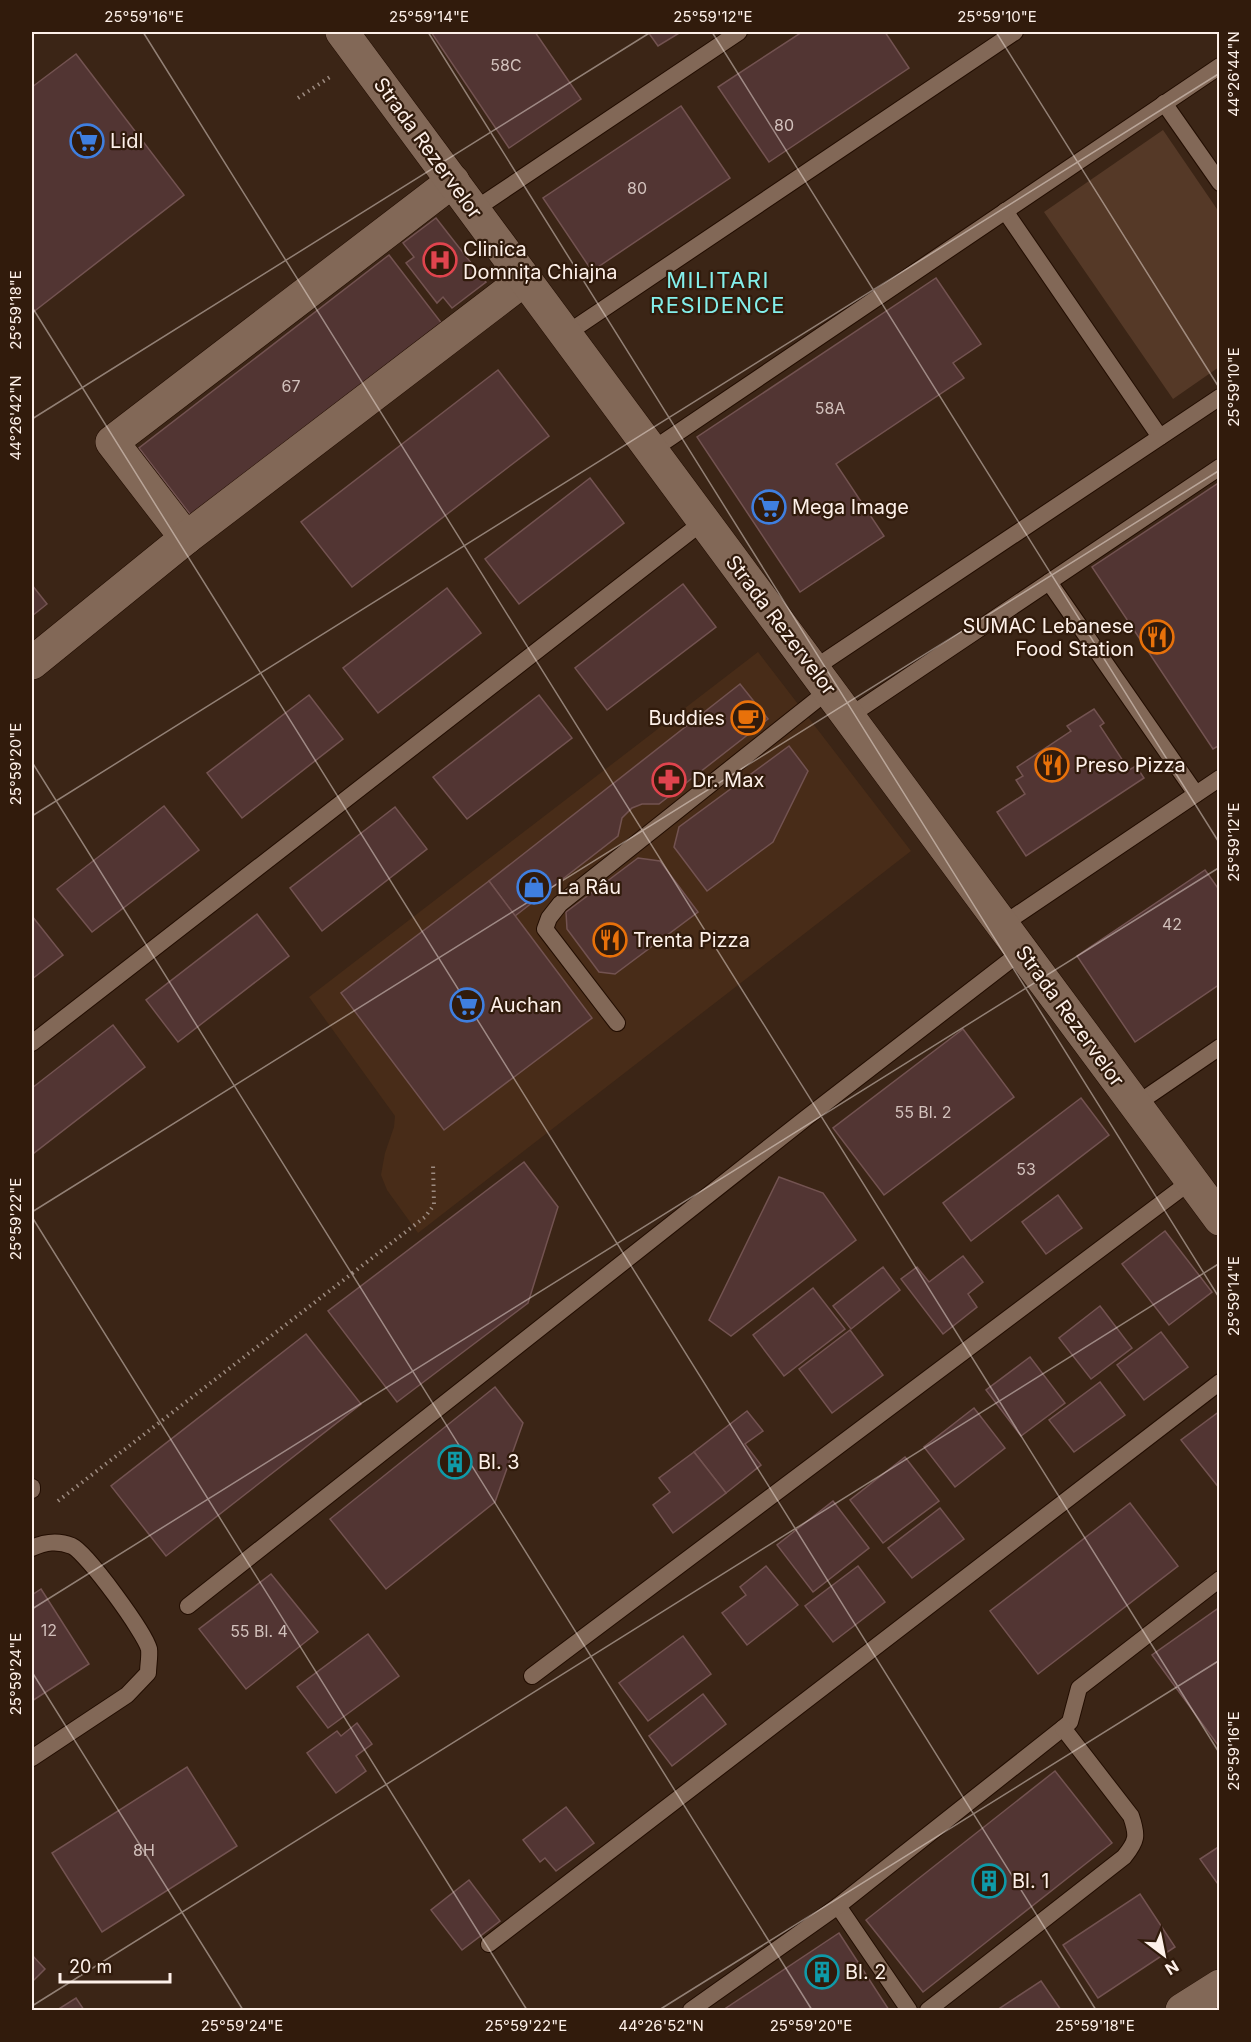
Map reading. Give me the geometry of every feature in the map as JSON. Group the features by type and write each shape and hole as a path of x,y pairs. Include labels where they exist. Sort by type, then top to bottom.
{"street":[{"name":"Strada Rezervelor","path":"342,32 1220,1219"},
{"path":"186,538 112,442 453,181"},
{"path":"32,663 186,538 525,279"},
{"path":"1182,2010 1220,1986"}],"lane":[{"path":"474,210 740,32"},
{"path":"566,334 1015,32"},
{"path":"652,450 1220,66"},
{"path":"1164,103 1220,183"},
{"path":"1005,212 1160,437"},
{"path":"617,1023 545,929 549,918 560,904 821,680 1160,437 1220,397"},
{"path":"848,717 1220,466"},
{"path":"32,1042 704,521"},
{"path":"1049,582 1196,794"},
{"path":"1002,925 1220,778"},
{"path":"188,1606 806,1118 1022,951"},
{"path":"1135,1105 1220,1047"},
{"path":"532,1676 1191,1181"},
{"path":"489,1944 1220,1382"},
{"path":"32,1548 47,1541 73,1546 92,1566 139,1629 149,1650 148,1673 128,1695 32,1758"},
{"path":"691,2010 838,1906 1063,1728 1070,1722 1079,1688 1220,1579"},
{"path":"928,2010 1124,1857 1134,1844 1136,1831 1131,1816 1063,1728"},
{"path":"838,1906 909,2010"}],"path":[{"path":"51,1507 425,1217 434,1205 433,1164"}],"shaded area":[{"path":"1163,130 1219,212 1219,367 1173,399 1044,212"},
{"path":"758,652 911,851 418,1233 387,1190 381,1175 395,1116 309,997"}],"building":[{"path":"431,32 535,32 581,99 509,148"},
{"path":"648,32 681,32 658,46"},
{"path":"802,32 885,32 909,68 769,162 718,87"},
{"name":"Lidl","path":"76,54 184,195 32,313 32,87"},
{"path":"681,106 730,178 592,271 543,198"},
{"name":"Clinica Domnița Chiajna","path":"436,218 486,282 452,308 443,297 437,303 406,263 414,257 403,243"},
{"path":"389,255 443,325 193,518 139,448"},
{"path":"936,278 981,344 953,363 964,378 836,464 884,536 800,592 697,437"},
{"path":"498,370 549,436 352,587 301,522"},
{"path":"590,478 624,523 519,604 485,559"},
{"path":"1220,482 1220,745 1213,749 1092,567"},
{"path":"683,584 716,627 607,710 575,668"},
{"path":"32,585 47,604 32,616"},
{"path":"447,588 481,633 378,713 343,668"},
{"path":"740,684 768,719 659,804 642,804 632,808 622,818 618,836 515,916 489,881"},
{"path":"309,695 343,739 242,818 207,773"},
{"path":"539,695 572,738 467,819 433,777"},
{"path":"1094,709 1104,723 1100,726 1129,770 1136,766 1144,778 1026,856 997,812 1025,794 1016,780 1023,776 1017,767 1071,731 1067,726"},
{"path":"789,746 808,771 773,842 707,891 674,847 679,827"},
{"path":"164,806 199,850 92,932 57,889"},
{"path":"395,807 427,849 322,931 290,888"},
{"path":"638,858 660,861 698,912 615,974 599,972 567,929 566,912"},
{"path":"1205,870 1220,891 1220,984 1135,1042 1077,956"},
{"name":"Auchan","path":"489,881 592,1018 444,1130 341,993"},
{"path":"257,914 289,956 178,1042 146,1000"},
{"path":"32,916 63,955 32,979"},
{"path":"113,1025 145,1067 34,1153 32,1149 32,1088"},
{"path":"963,1029 1014,1097 884,1195 833,1128"},
{"path":"1081,1098 1109,1135 971,1241 943,1203"},
{"path":"524,1162 558,1207 528,1303 397,1402 328,1311"},
{"path":"779,1177 823,1193 856,1240 731,1336 709,1320"},
{"path":"1058,1195 1082,1228 1046,1254 1022,1222"},
{"path":"1165,1231 1212,1292 1169,1325 1122,1264"},
{"path":"963,1256 983,1282 968,1294 977,1307 943,1334 901,1279 917,1267 929,1282"},
{"path":"883,1267 900,1290 851,1329 833,1306"},
{"path":"813,1288 845,1329 784,1376 753,1335"},
{"path":"1100,1306 1132,1348 1091,1379 1059,1338"},
{"path":"850,1330 883,1375 832,1413 799,1369"},
{"path":"1161,1332 1188,1367 1144,1400 1117,1365"},
{"path":"306,1334 361,1404 166,1556 111,1486"},
{"path":"1030,1357 1065,1403 1021,1436 986,1390"},
{"path":"1100,1382 1125,1415 1074,1452 1049,1420"},
{"name":"Bl. 3","path":"495,1387 523,1423 495,1502 386,1589 330,1519"},
{"path":"974,1408 1005,1448 955,1487 924,1447"},
{"path":"747,1411 763,1431 745,1444 761,1465 726,1493 694,1452"},
{"path":"1220,1411 1220,1489 1181,1440"},
{"path":"694,1452 726,1493 673,1533 653,1505 670,1492 659,1478"},
{"path":"905,1457 939,1501 883,1543 850,1500"},
{"path":"833,1501 869,1548 813,1592 777,1545"},
{"path":"1130,1503 1178,1566 1038,1674 990,1611"},
{"path":"940,1508 964,1539 912,1578 888,1548"},
{"path":"766,1566 798,1605 747,1645 722,1613 746,1595 740,1587"},
{"path":"858,1566 885,1602 833,1642 805,1606"},
{"path":"271,1574 318,1632 246,1689 199,1629"},
{"path":"41,1589 89,1664 32,1701 32,1595"},
{"path":"1220,1607 1220,1748 1152,1655"},
{"path":"368,1634 399,1676 328,1728 297,1687"},
{"path":"683,1636 711,1674 648,1721 619,1683"},
{"path":"703,1694 726,1724 672,1766 649,1736"},
{"path":"357,1723 372,1744 356,1756 366,1771 336,1793 307,1753 337,1731 341,1736"},
{"path":"187,1767 237,1846 102,1932 52,1853"},
{"name":"Bl. 1","path":"1055,1771 1112,1843 923,1992 866,1920"},
{"path":"566,1807 594,1843 556,1871 545,1858 540,1862 523,1840"},
{"path":"1220,1846 1220,1887 1200,1859"},
{"path":"469,1880 500,1921 462,1950 431,1910"},
{"path":"1140,1894 1175,1947 1098,1998 1063,1945"},
{"name":"Bl. 2","path":"839,1933 889,2010 723,2010"},
{"path":"32,1955 45,1969 32,1982"},
{"path":"1041,1981 1061,2010 997,2010"},
{"path":"76,1998 84,2010 57,2010"}],"place":[{"name":"Lidl","path":"87,141"},
{"name":"Clinica Domnița Chiajna","path":"440,260"},
{"name":"Mega Image","path":"769,507"},
{"name":"SUMAC Lebanese Food Station","path":"1157,637"},
{"name":"Buddies","path":"748,718"},
{"name":"Preso Pizza","path":"1052,765"},
{"name":"Dr. Max","path":"669,780"},
{"name":"La Râu","path":"534,887"},
{"name":"Trenta Pizza","path":"610,940"},
{"name":"Auchan","path":"467,1005"},
{"name":"Bl. 3","path":"455,1462"},
{"name":"Bl. 1","path":"989,1881"},
{"name":"Bl. 2","path":"822,1972"}],"district":[{"name":"MILITARI RESIDENCE","path":"718,292"}]}
